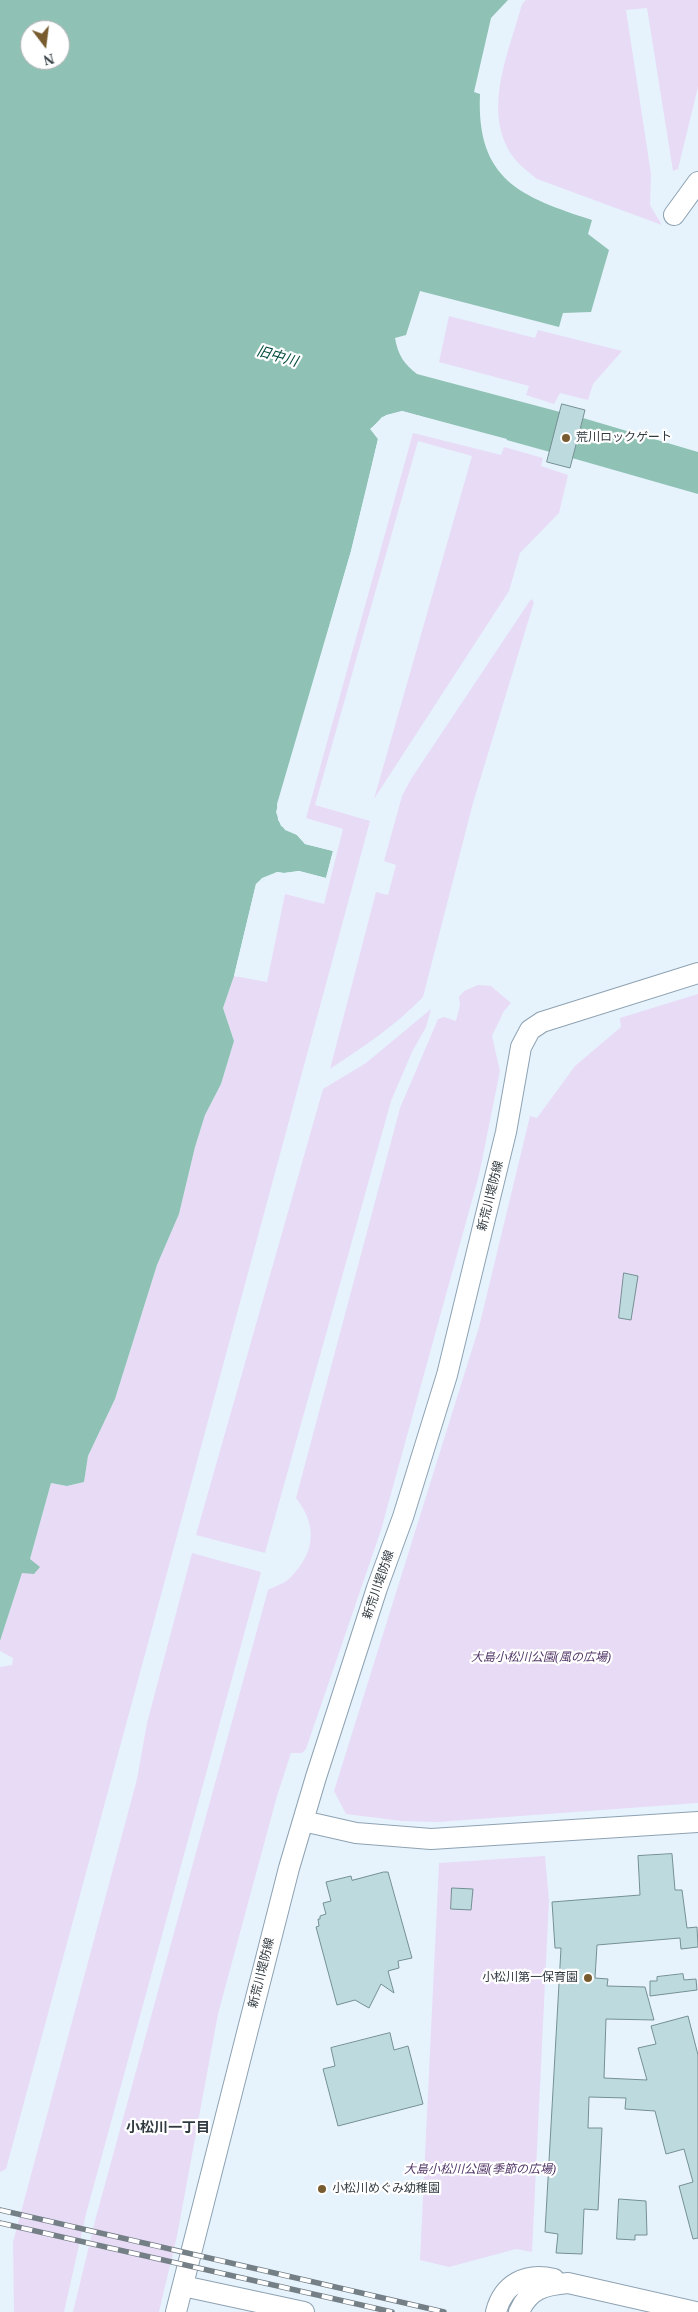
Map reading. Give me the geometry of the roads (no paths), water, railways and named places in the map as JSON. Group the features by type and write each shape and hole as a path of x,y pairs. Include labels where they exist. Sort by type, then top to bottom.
{"street":[{"path":"674,215 698,182"},
{"name":"新荒川堤防線","path":"176,2312 303,1822 447,1375 506,1132 521,1047 530,1030 542,1022 698,973"},
{"path":"303,1822 356,1833 431,1839 698,1822"},
{"path":"496,2312 504,2293 511,2285 522,2279 534,2276 568,2282 696,2312"},
{"path":"518,2312 525,2299 534,2290 568,2282"},
{"path":"183,2286 304,2312"}],"water":[{"name":"旧中川","path":"0,0 508,0 491,18 474,92 480,94 481,123 486,147 495,166 508,181 524,193 544,203 592,220 588,234 609,250 591,312 563,313 559,327 420,291 406,335 395,338 402,359 417,374 560,412 550,452 402,411 382,417 371,429 378,439 351,551 276,812 281,826 297,835 305,844 333,851 326,878 299,871 277,872 256,884 234,976 223,1008 234,1041 221,1084 205,1115 195,1147 179,1214 157,1265 115,1399 88,1456 84,1482 67,1486 51,1483 30,1559 40,1567 34,1574 22,1573 0,1641"},
{"path":"583,418 698,452 698,494 572,458"}],"railway":[{"path":"0,2210 444,2312"},
{"path":"0,2223 392,2312"}],"place":[{"name":"荒川ロックゲート","path":"566,438"},
{"name":"小松川第一保育園","path":"588,1978"},
{"name":"小松川めぐみ幼稚園","path":"322,2189"}],"district":[{"name":"小松川一丁目","path":"168,2128"}],"park label":[{"name":"大島小松川公園(風の広場)","path":"541,1658"},
{"name":"大島小松川公園(季節の広場)","path":"480,2170"}]}
